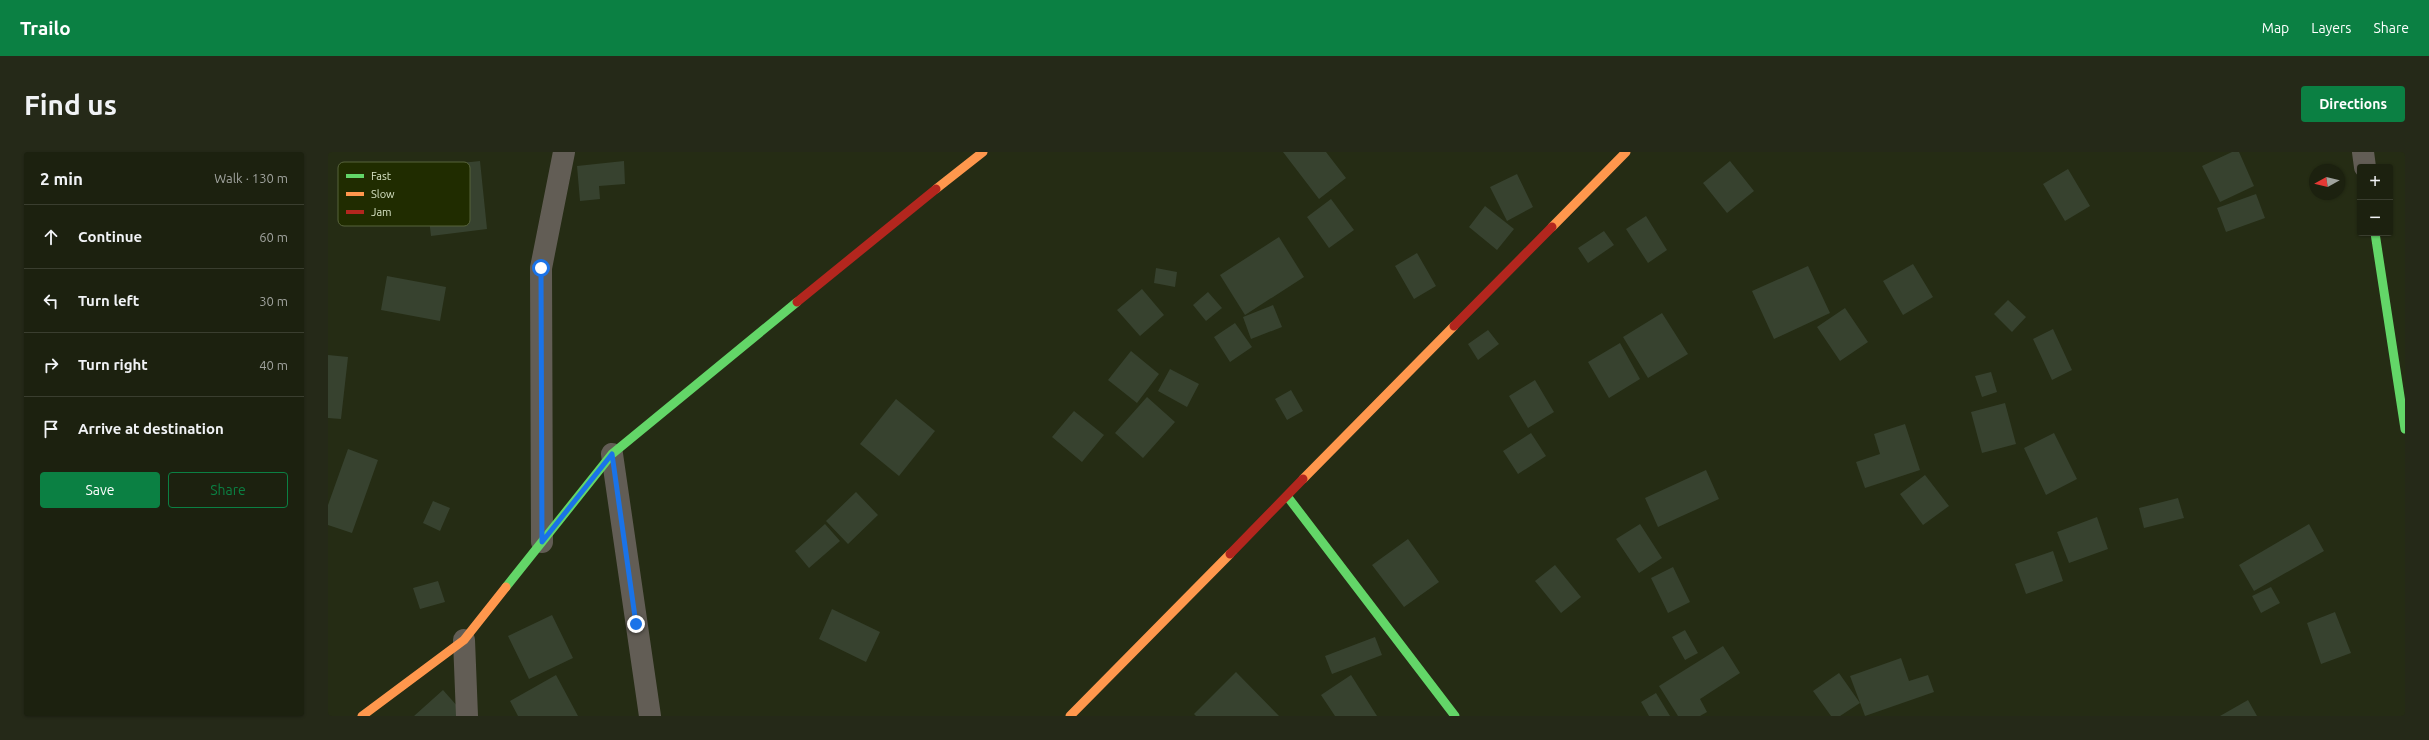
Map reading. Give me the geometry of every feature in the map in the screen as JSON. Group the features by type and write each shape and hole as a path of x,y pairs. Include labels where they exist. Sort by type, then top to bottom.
{"street":[{"path":"542,542 541,268 564,152"},
{"path":"362,716 464,640 612,454 866,245 983,152"},
{"path":"1070,716 1626,152"},
{"path":"2363,152 2365,164"},
{"path":"2375,236 2403,405 2405,429"},
{"path":"612,454 650,716"},
{"path":"1287,496 1455,716"},
{"path":"464,640 467,716"}],"building":[{"path":"1283,152 1326,152 1346,178 1319,199"},
{"path":"2232,152 2239,152 2254,186 2220,202 2202,166"},
{"path":"480,161 487,229 431,236 430,226 470,226 470,162"},
{"path":"624,161 625,184 599,186 600,199 580,201 577,166"},
{"path":"1730,161 1754,191 1727,213 1703,183"},
{"path":"2068,169 2090,206 2065,221 2043,184"},
{"path":"1517,174 1533,207 1507,221 1490,187"},
{"path":"2256,194 2265,218 2226,232 2217,208"},
{"path":"1331,199 1354,230 1329,248 1307,217"},
{"path":"1485,206 1514,229 1497,250 1469,227"},
{"path":"1646,216 1667,250 1648,263 1626,229"},
{"path":"1604,231 1614,245 1588,263 1578,248"},
{"path":"1279,237 1304,277 1245,315 1220,275"},
{"path":"1417,253 1436,286 1414,299 1395,266"},
{"path":"1913,264 1933,297 1903,315 1883,281"},
{"path":"1808,266 1830,313 1774,339 1752,291"},
{"path":"1156,268 1177,272 1175,287 1154,283"},
{"path":"387,276 446,287 440,321 381,310"},
{"path":"1142,289 1164,315 1140,336 1117,310"},
{"path":"1208,292 1222,308 1206,321 1193,305"},
{"path":"2008,300 2026,317 2012,332 1994,314"},
{"path":"1273,305 1282,327 1251,339 1243,317"},
{"path":"1845,308 1868,342 1840,361 1817,327"},
{"path":"1662,313 1688,354 1648,378 1623,337"},
{"path":"1235,323 1252,347 1230,362 1214,337"},
{"path":"2053,329 2072,370 2052,380 2033,339"},
{"path":"1488,330 1499,344 1478,360 1468,344"},
{"path":"1620,343 1640,379 1609,398 1588,362"},
{"path":"1131,351 1159,374 1137,403 1108,380"},
{"path":"328,355 348,357 341,419 328,418"},
{"path":"1170,369 1199,384 1187,407 1158,391"},
{"path":"1991,372 1997,392 1982,397 1975,376"},
{"path":"1535,380 1554,412 1528,428 1509,396"},
{"path":"1291,390 1303,411 1287,420 1275,399"},
{"path":"1147,397 1175,422 1143,458 1115,433"},
{"path":"896,399 935,431 899,476 860,444"},
{"path":"2005,403 2016,444 1982,453 1971,412"},
{"path":"1074,411 1104,435 1082,462 1052,437"},
{"path":"1905,424 1920,470 1865,488 1856,462 1880,454 1874,434"},
{"path":"1531,433 1546,456 1518,474 1503,451"},
{"path":"2054,433 2077,479 2046,495 2024,448"},
{"path":"348,449 378,460 352,533 328,525 328,505"},
{"path":"1706,470 1719,499 1658,527 1645,498"},
{"path":"1925,475 1949,506 1923,525 1900,494"},
{"path":"856,492 878,515 848,544 826,521"},
{"path":"2178,498 2184,518 2144,528 2139,508"},
{"path":"433,501 450,508 440,531 423,523"},
{"path":"2097,517 2108,549 2069,563 2057,532"},
{"path":"825,524 840,541 809,568 795,551"},
{"path":"1640,524 1662,558 1639,573 1616,539"},
{"path":"2309,524 2324,551 2254,591 2239,565"},
{"path":"1408,539 1439,582 1404,607 1372,565"},
{"path":"2053,551 2063,581 2026,594 2015,564"},
{"path":"1555,565 1581,597 1561,613 1535,581"},
{"path":"1673,567 1690,602 1668,613 1651,578"},
{"path":"438,581 445,602 420,609 413,588"},
{"path":"2271,587 2280,603 2261,613 2252,596"},
{"path":"832,609 880,632 866,662 819,639"},
{"path":"2335,612 2351,653 2321,664 2307,623"},
{"path":"552,615 573,658 529,679 508,636"},
{"path":"1685,630 1698,653 1685,660 1672,637"},
{"path":"1375,637 1382,655 1332,674 1325,656"},
{"path":"1723,646 1740,673 1700,699 1707,712 1700,716 1678,716 1659,686"},
{"path":"1901,658 1909,681 1928,675 1934,692 1865,716 1850,676"},
{"path":"1236,672 1279,716 1196,716 1194,714"},
{"path":"1839,673 1860,703 1840,716 1831,716 1813,691"},
{"path":"556,675 578,716 518,716 510,701"},
{"path":"1351,675 1377,716 1335,716 1321,695"},
{"path":"443,690 466,716 414,716"},
{"path":"1656,693 1670,716 1649,716 1641,702"},
{"path":"2248,700 2257,716 2220,716"}],"traffic: fast":[{"path":"2375,236 2405,429"},
{"path":"506,587 612,454 797,302"},
{"path":"1287,496 1455,716"}],"traffic: slow":[{"path":"936,189 983,152"},
{"path":"1552,227 1626,152"},
{"path":"1303,479 1454,326"},
{"path":"1070,716 1230,554"},
{"path":"362,716 464,640 506,587"}],"traffic: jam":[{"path":"797,302 936,189"},
{"path":"1454,326 1552,227"},
{"path":"1230,554 1303,479"}],"route":[{"path":"541,268 542,542 612,454 636,624"}]}
